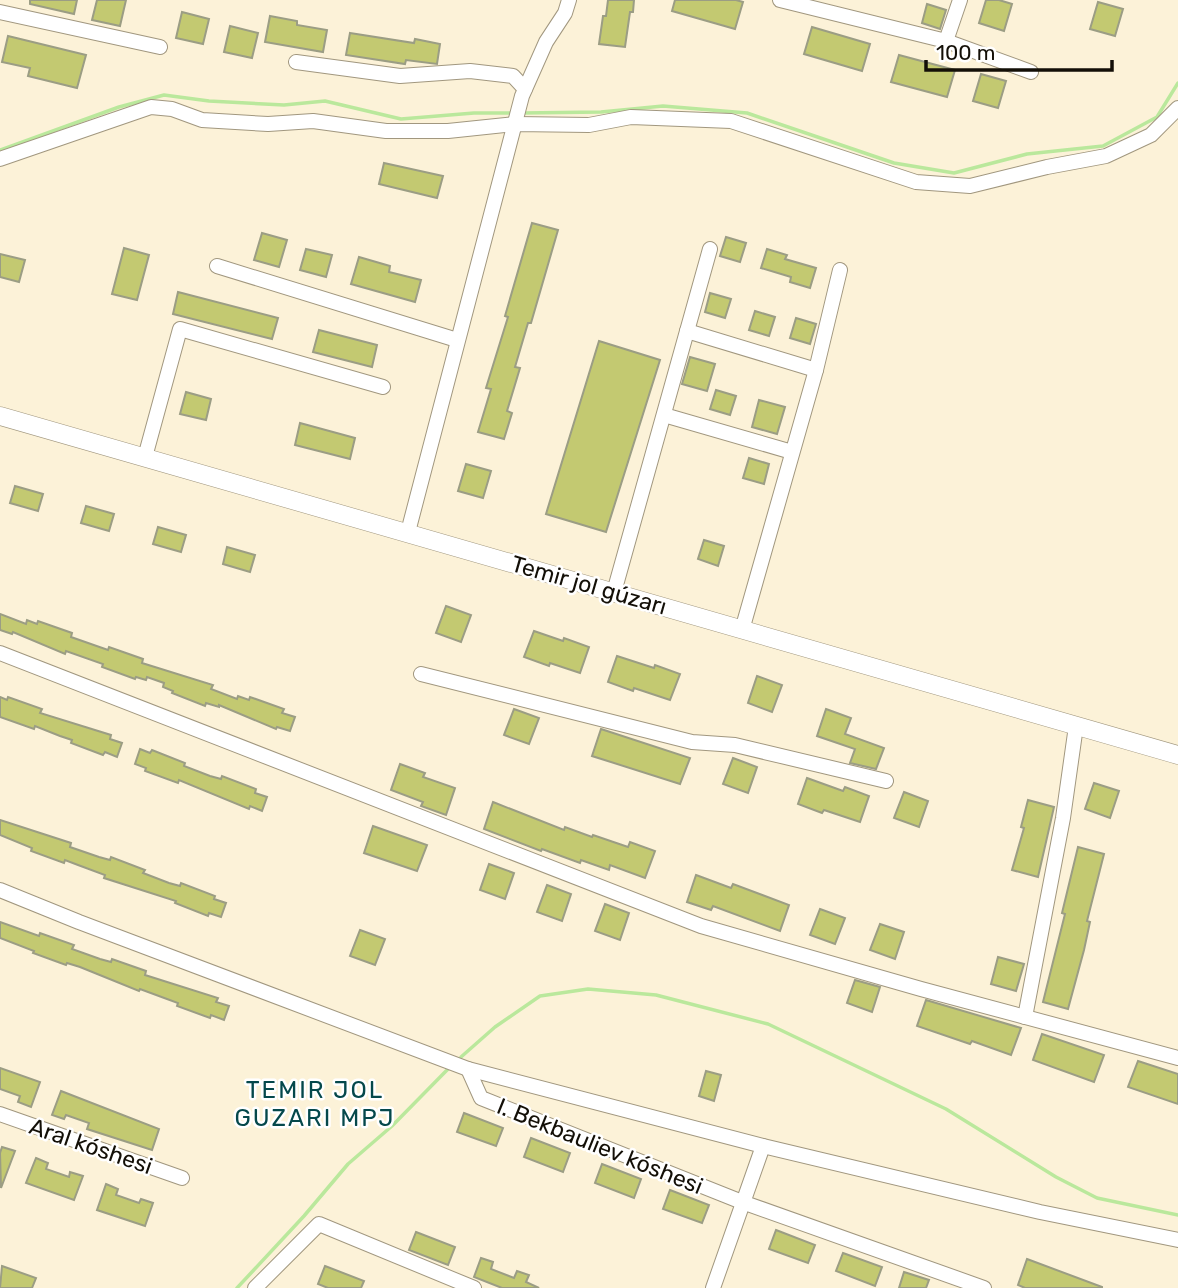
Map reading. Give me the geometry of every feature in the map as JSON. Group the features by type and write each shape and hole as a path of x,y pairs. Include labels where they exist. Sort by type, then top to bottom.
{"street":[{"path":"408,532 523,93 546,42 565,13 569,0"},
{"path":"780,0 946,41 1031,72"},
{"path":"946,41 960,0"},
{"path":"0,12 160,47"},
{"path":"296,62 400,76 470,71 513,76 523,93"},
{"path":"0,159 151,107 172,109 202,120 268,124 313,121 386,131 448,131 515,124 589,125 631,117 731,121 916,182 970,186 1106,156 1151,135 1178,108"},
{"path":"614,592 710,249"},
{"path":"217,267 457,340"},
{"path":"742,630 816,370 840,270"},
{"path":"145,457 180,329 383,387"},
{"path":"687,331 816,370"},
{"path":"664,415 792,452"},
{"name":"Temir jol gúzarı","path":"0,416 1178,755"},
{"path":"0,653 701,926 1178,1058"},
{"path":"421,674 692,742 735,745 886,781"},
{"path":"1025,1017 1063,818 1076,726"},
{"path":"0,890 468,1069 763,1146 1040,1212 1178,1240"},
{"name":"I. Bekbauliev kóshesi","path":"468,1069 481,1098 742,1202 984,1288"},
{"name":"Aral kóshesi","path":"0,1114 182,1178"},
{"path":"713,1288 763,1146"},
{"path":"255,1288 319,1224 474,1288"}],"building":[{"path":"30,0 77,0 74,14 30,4"},
{"path":"97,0 126,0 120,26 92,20"},
{"path":"608,0 634,0 625,47 599,44"},
{"path":"675,0 743,2 735,29 672,11"},
{"path":"986,0 1012,4 1004,31 979,23"},
{"path":"1098,2 1123,9 1115,36 1090,29"},
{"path":"927,4 946,10 940,29 922,23"},
{"path":"182,12 209,19 203,44 176,38"},
{"path":"270,16 297,21 297,25 327,30 323,52 265,42"},
{"path":"230,26 258,33 252,58 224,52"},
{"path":"812,27 870,44 862,71 804,54"},
{"path":"350,33 414,43 415,39 440,44 437,64 406,60 405,64 346,55"},
{"path":"8,36 86,55 77,88 28,76 30,68 2,62"},
{"path":"899,55 955,70 947,97 891,82"},
{"path":"981,74 1006,81 998,108 973,101"},
{"path":"384,163 443,176 437,198 379,184"},
{"path":"532,223 558,230 515,367 520,368 507,411 512,413 504,439 478,432 491,389 486,388 508,317 505,316"},
{"path":"262,233 287,240 279,267 254,260"},
{"path":"726,237 746,243 740,262 720,256"},
{"path":"124,248 149,255 137,300 112,294"},
{"path":"306,249 332,255 326,277 300,270"},
{"path":"767,249 787,255 785,259 816,268 810,288 790,282 791,277 761,268"},
{"path":"0,254 25,260 19,282 0,277"},
{"path":"359,257 390,266 389,272 421,280 415,302 351,284"},
{"path":"178,292 278,318 272,339 173,314"},
{"path":"710,293 731,299 725,318 705,312"},
{"path":"755,311 775,317 769,336 749,330"},
{"path":"796,318 816,324 810,344 790,338"},
{"path":"319,330 377,345 372,367 313,352"},
{"path":"599,341 660,360 606,532 546,514"},
{"path":"690,357 715,364 707,391 682,384"},
{"path":"716,390 736,396 730,415 710,409"},
{"path":"186,392 211,399 206,420 180,414"},
{"path":"759,400 785,407 777,434 752,427"},
{"path":"300,423 355,438 350,459 295,445"},
{"path":"749,458 769,464 764,484 743,478"},
{"path":"466,464 491,471 483,498 458,491"},
{"path":"15,486 43,494 38,511 10,503"},
{"path":"86,506 114,514 109,531 81,523"},
{"path":"158,527 186,535 181,552 153,544"},
{"path":"704,540 724,546 718,566 698,559"},
{"path":"227,547 255,555 250,572 223,564"},
{"path":"446,606 471,615 461,642 436,633"},
{"path":"0,614 26,624 27,620 37,624 38,621 72,633 71,637 108,650 109,647 143,659 142,663 213,685 211,689 237,699 238,696 249,700 250,697 284,709 282,713 295,717 290,731 277,727 276,729 219,705 206,703 205,706 172,693 173,691 163,687 164,683 147,677 146,680 135,679 102,667 103,664 66,651 65,654 13,632 12,634 0,630"},
{"path":"534,631 589,647 580,673 524,657"},
{"path":"617,656 680,674 670,700 608,682"},
{"path":"757,676 782,685 772,712 748,703"},
{"path":"0,697 7,700 8,697 42,709 40,713 111,735 110,739 122,743 117,757 105,752 103,755 71,743 72,740 35,726 34,729 0,717"},
{"path":"514,709 539,718 529,744 504,735"},
{"path":"826,709 851,718 845,734 884,748 876,769 850,763 855,749 817,736"},
{"path":"601,729 690,758 680,784 592,756"},
{"path":"140,749 150,753 152,750 210,776 221,779 222,776 256,789 255,793 267,797 262,811 250,806 249,809 179,780 178,783 145,771 146,768 135,764"},
{"path":"733,758 757,767 748,793 723,784"},
{"path":"400,764 425,773 423,777 455,788 446,815 421,806 423,802 391,790"},
{"path":"807,778 843,791 845,787 869,796 860,822 798,804"},
{"path":"1094,783 1119,791 1110,818 1085,809"},
{"path":"904,792 928,801 919,827 894,818"},
{"path":"1028,800 1054,807 1038,877 1012,870 1024,828 1021,827"},
{"path":"493,802 564,830 565,827 628,847 630,842 655,851 645,878 610,865 609,870 581,860 580,863 484,829"},
{"path":"0,820 71,843 70,847 99,857 110,860 111,857 169,883 180,886 181,883 215,896 214,899 226,903 221,917 209,913 208,916 175,903 176,901 104,878 105,875 65,860 64,863 31,851 32,848 0,835"},
{"path":"373,826 427,845 417,871 364,853"},
{"path":"1078,847 1104,854 1087,921 1090,922 1084,950 1068,1009 1043,1002"},
{"path":"489,864 514,873 505,899 480,890"},
{"path":"696,875 731,888 733,884 789,905 780,931 713,906 711,910 687,902"},
{"path":"547,885 571,894 562,921 537,912"},
{"path":"605,904 629,913 620,940 595,931"},
{"path":"820,909 845,918 835,944 810,935"},
{"path":"0,922 39,936 40,933 74,945 72,949 111,962 112,959 146,971 145,975 218,998 216,1002 229,1006 224,1020 211,1015 210,1018 140,989 139,991 80,967 33,953 34,951 0,938"},
{"path":"880,924 904,932 895,959 870,950"},
{"path":"360,930 385,939 375,965 350,956"},
{"path":"998,957 1024,964 1016,991 991,984"},
{"path":"855,980 880,987 872,1012 847,1003"},
{"path":"926,1000 1021,1028 1011,1055 917,1026"},
{"path":"1042,1034 1104,1055 1094,1082 1033,1060"},
{"path":"1138,1061 1178,1074 1178,1104 1128,1087"},
{"path":"0,1068 40,1082 31,1107 18,1102 20,1096 0,1089"},
{"path":"706,1071 721,1075 714,1101 699,1096"},
{"path":"61,1091 159,1129 152,1150 87,1129 89,1123 66,1115 64,1119 52,1115"},
{"path":"464,1113 503,1128 496,1146 457,1132"},
{"path":"531,1138 570,1153 563,1172 524,1157"},
{"path":"2,1147 15,1151 1,1188 0,1153"},
{"path":"36,1158 48,1163 46,1169 69,1177 70,1172 83,1176 74,1200 26,1183"},
{"path":"602,1164 641,1179 634,1198 595,1183"},
{"path":"106,1184 118,1189 116,1195 139,1203 141,1199 153,1203 145,1226 97,1210"},
{"path":"670,1190 709,1205 702,1223 663,1209"},
{"path":"776,1230 815,1245 808,1263 769,1249"},
{"path":"416,1232 455,1247 448,1265 409,1250"},
{"path":"843,1253 882,1267 875,1286 836,1271"},
{"path":"481,1258 493,1262 491,1269 514,1278 517,1271 529,1275 526,1282 539,1288 502,1288 474,1277"},
{"path":"1027,1259 1102,1288 1025,1288 1018,1285"},
{"path":"2,1266 36,1278 32,1288 0,1288"},
{"path":"325,1266 364,1281 361,1288 328,1288 318,1284"},
{"path":"904,1272 929,1280 926,1288 899,1288"}],"waterway":[{"path":"522,113 601,112 663,106 747,113 894,163 954,173 1027,154 1103,146 1157,117 1178,83"},
{"path":"0,150 119,107 164,95 209,101 284,105 325,101 401,119 474,113 514,113"},
{"path":"461,1057 495,1027 540,996 588,989 656,995 768,1024 946,1109 1056,1177 1097,1198 1178,1215"},
{"path":"237,1288 348,1164 392,1126 449,1068"}],"district":[{"name":"TEMIR JOL GUZARI MPJ","path":"315,1104"}]}
